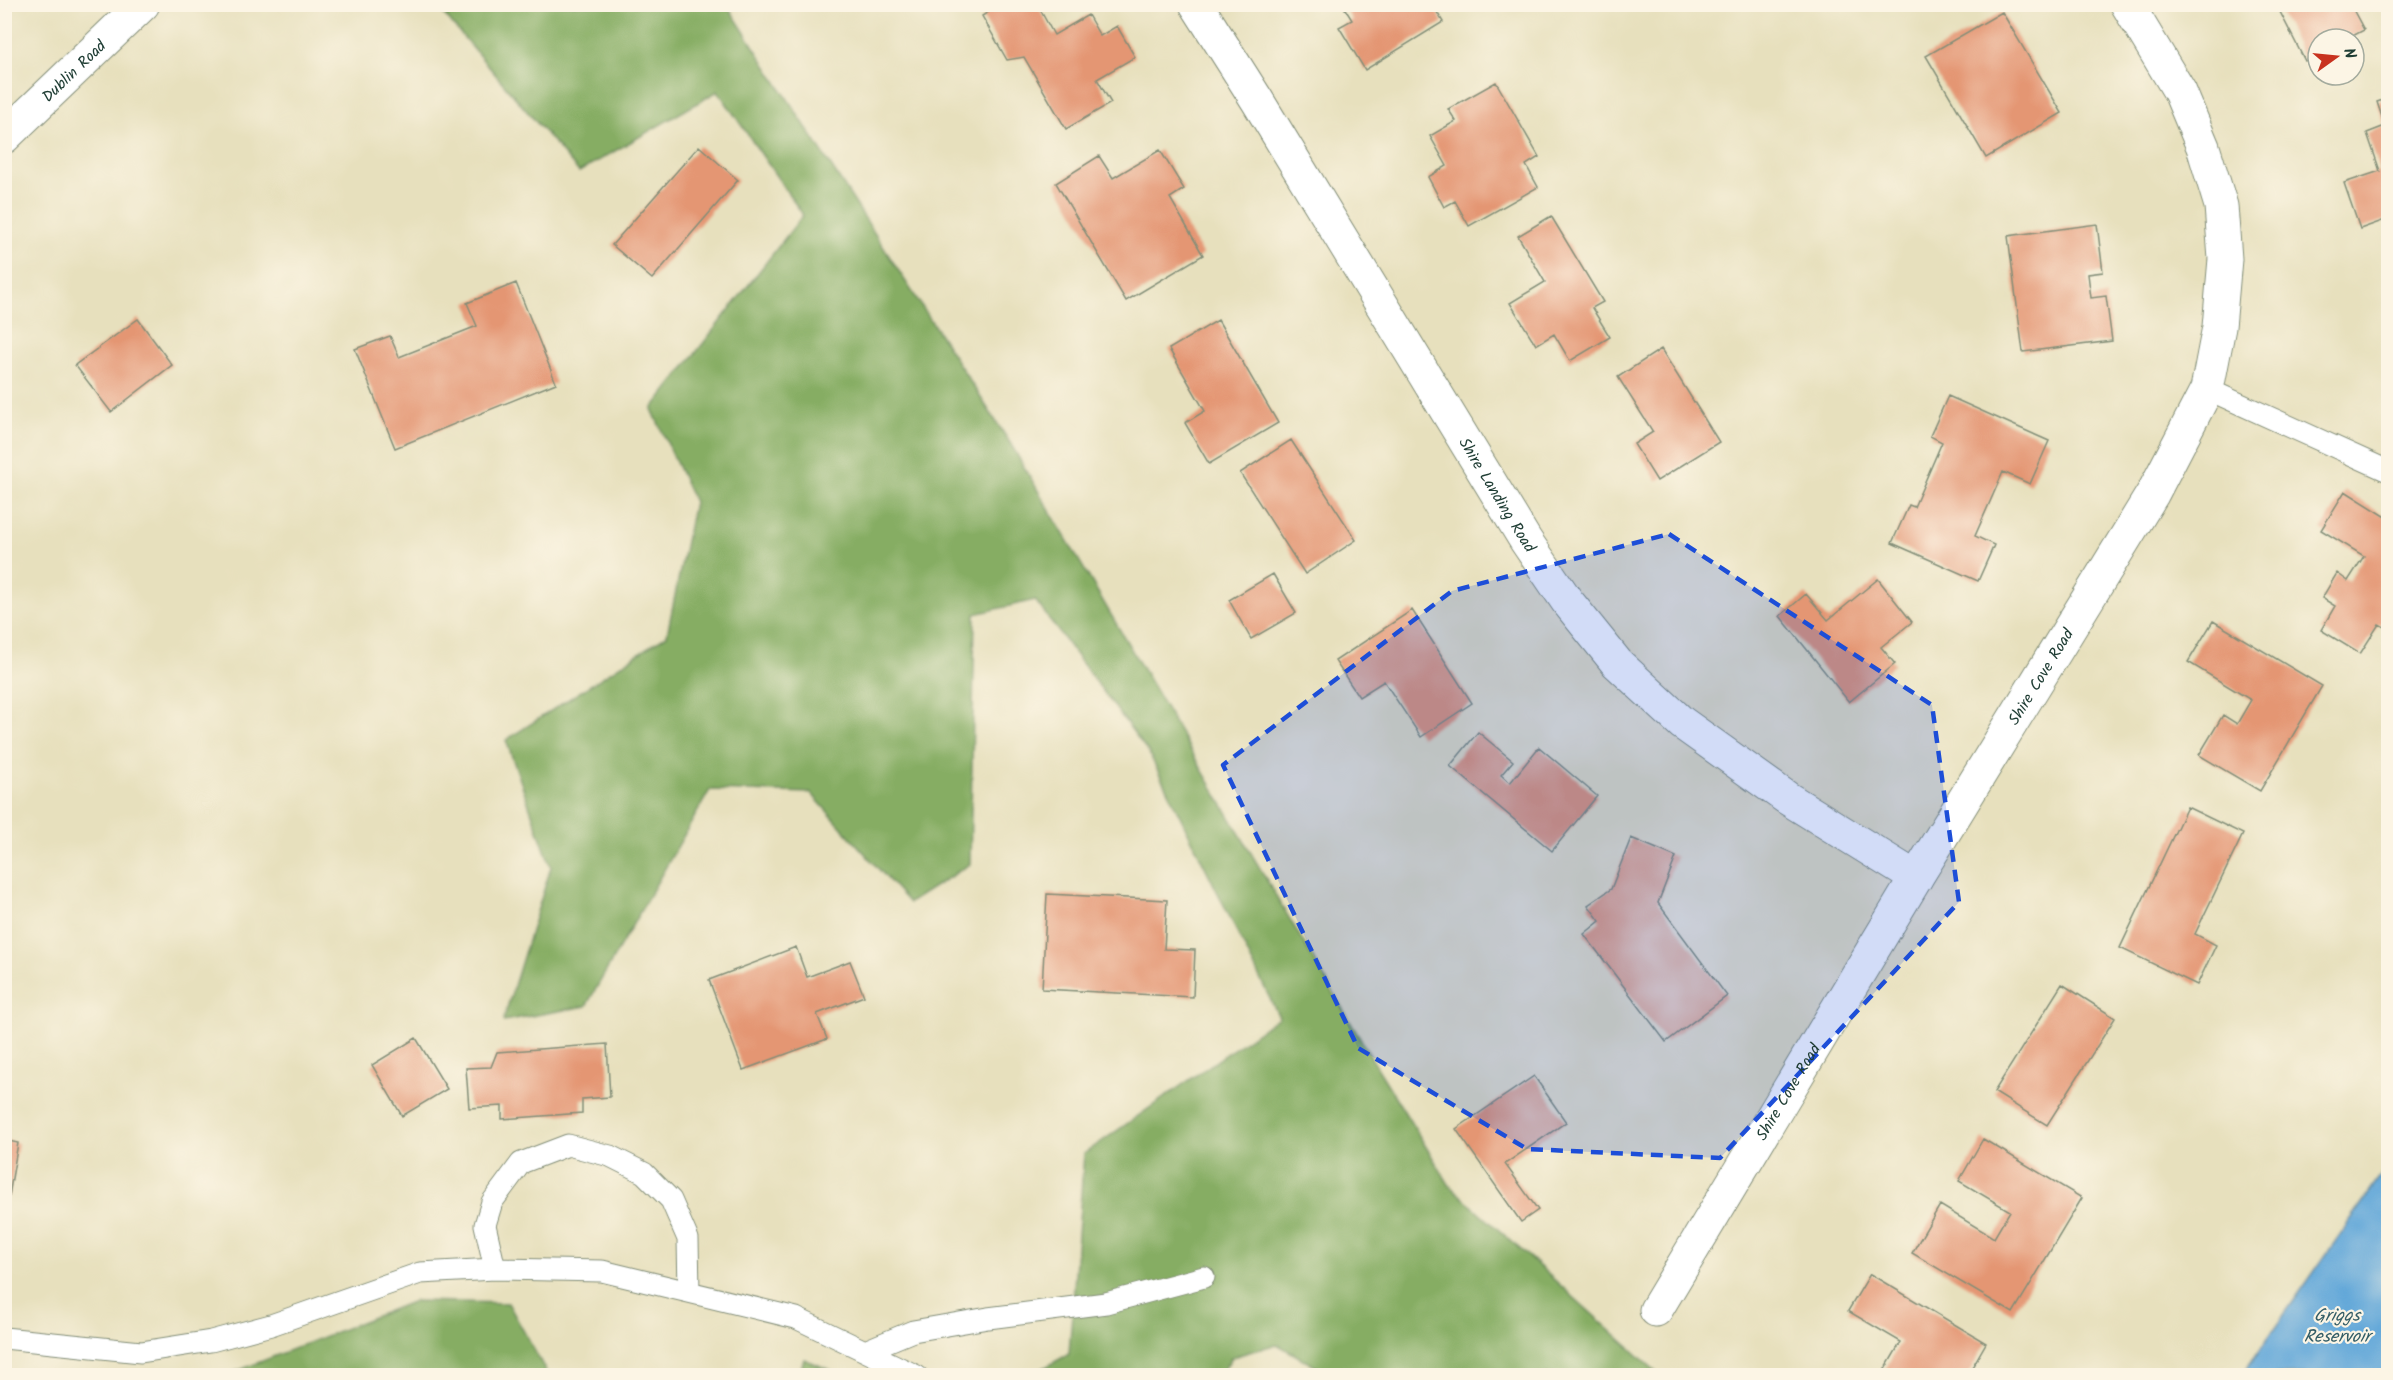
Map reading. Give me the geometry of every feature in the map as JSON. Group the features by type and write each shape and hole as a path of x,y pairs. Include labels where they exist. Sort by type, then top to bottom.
{"street":[{"name":"Dublin Road","path":"4,137 143,4"},
{"name":"Shire Landing Road","path":"1196,4 1526,541 1567,601 1617,663 1682,723 1787,798 1916,878"},
{"name":"Shire Cove Road","path":"1656,1310 1916,878 2153,493 2207,389 2219,327 2225,260 2221,206 2203,147 2180,92 2127,4"}],"lane":[{"path":"2207,389 2388,471"},
{"path":"495,1269 485,1225 492,1202 521,1163 568,1145 610,1156 644,1173 671,1200 688,1239 689,1292"},
{"path":"4,1338 148,1351 211,1341 271,1325 420,1273 495,1269 602,1271 796,1318 917,1376"},
{"path":"865,1351 913,1331 988,1318 1106,1303 1204,1277"}],"highlighted area":[{"path":"1669,534 1932,705 1959,902 1720,1158 1527,1149 1358,1048 1223,765 1452,591"}],"green space":[{"path":"436,5 727,5 1010,443 1375,1064 1450,1186 1660,1375 1330,1375 1277,1344 1232,1357 1220,1375 1031,1375 1069,1354 1084,1154 1279,1017 1149,753 1035,600 975,614 970,864 909,903 811,793 710,790 586,1006 503,1021 551,867 506,740 667,635 694,502 652,409 803,215 718,91 579,172"},
{"path":"414,1301 508,1303 548,1375 227,1375"},
{"path":"804,1359 842,1375 799,1375"}],"water":[{"name":"Griggs Reservoir","path":"2388,1166 2388,1375 2242,1375"}],"building":[{"path":"1001,4 1037,4 1054,35 1088,15 1100,36 1117,26 1135,57 1097,79 1111,103 1066,129 1024,57 1007,60 982,16"},
{"path":"1342,4 1432,4 1443,22 1365,70 1339,27 1352,20"},
{"path":"2276,4 2350,4 2362,27 2306,27 2305,61"},
{"path":"2002,12 2062,113 1986,158 1926,56"},
{"path":"1496,82 1539,157 1526,165 1538,187 1469,226 1455,201 1444,207 1428,177 1447,166 1430,136 1456,121 1448,109"},
{"path":"2388,98 2388,219 2360,229 2344,183 2380,171 2367,133 2385,126 2377,102"},
{"path":"699,146 738,180 652,279 612,245"},
{"path":"1160,150 1184,189 1170,198 1203,255 1126,301 1056,183 1099,156 1113,178"},
{"path":"1551,216 1603,302 1592,308 1610,337 1570,361 1554,334 1536,345 1510,303 1545,282 1518,236"},
{"path":"2097,224 2103,272 2088,274 2091,298 2106,296 2112,341 2023,352 2008,236"},
{"path":"516,283 556,383 395,448 355,349 390,336 399,357 477,326 467,303"},
{"path":"138,319 172,365 111,412 75,365"},
{"path":"1218,320 1278,423 1209,464 1185,423 1205,411 1169,349"},
{"path":"1661,349 1719,442 1657,481 1634,444 1653,432 1618,377"},
{"path":"1948,396 2049,441 2030,484 2003,472 1975,536 1994,545 1978,581 1892,543 1909,505 1914,507 1942,442 1930,436"},
{"path":"1291,440 1356,540 1305,574 1240,473"},
{"path":"2345,491 2388,518 2388,629 2379,624 2360,654 2321,630 2335,606 2322,598 2337,573 2348,581 2364,556 2321,530"},
{"path":"1273,574 1296,613 1251,639 1229,600"},
{"path":"1878,579 1912,622 1881,647 1895,664 1849,702 1780,616 1806,594 1828,620"},
{"path":"1412,610 1472,703 1421,737 1384,681 1359,697 1335,661"},
{"path":"2213,621 2322,686 2260,791 2199,755 2223,715 2237,724 2251,700 2188,662"},
{"path":"1478,732 1513,761 1501,775 1510,783 1539,747 1597,796 1552,851 1450,766"},
{"path":"2187,807 2243,834 2195,934 2216,945 2197,985 2120,948"},
{"path":"1631,838 1676,857 1658,903 1727,996 1666,1042 1584,934 1600,921 1588,905 1611,889"},
{"path":"1047,894 1167,900 1164,949 1195,950 1193,997 1042,989"},
{"path":"796,947 807,977 850,961 864,996 817,1014 827,1039 743,1070 709,980"},
{"path":"2062,984 2115,1018 2047,1125 1994,1092"},
{"path":"416,1038 447,1089 402,1116 372,1065"},
{"path":"607,1044 610,1097 582,1099 582,1113 502,1119 502,1106 469,1108 466,1068 491,1067 497,1052"},
{"path":"1534,1076 1566,1122 1505,1164 1538,1210 1521,1222 1456,1129"},
{"path":"1983,1139 2082,1198 2013,1313 1912,1253 1940,1205 1994,1238 2010,1211 1959,1181"},
{"path":"4,1140 18,1143 9,1196 4,1195"},
{"path":"1870,1274 1986,1343 1967,1376 1881,1376 1901,1342 1848,1311"}]}
